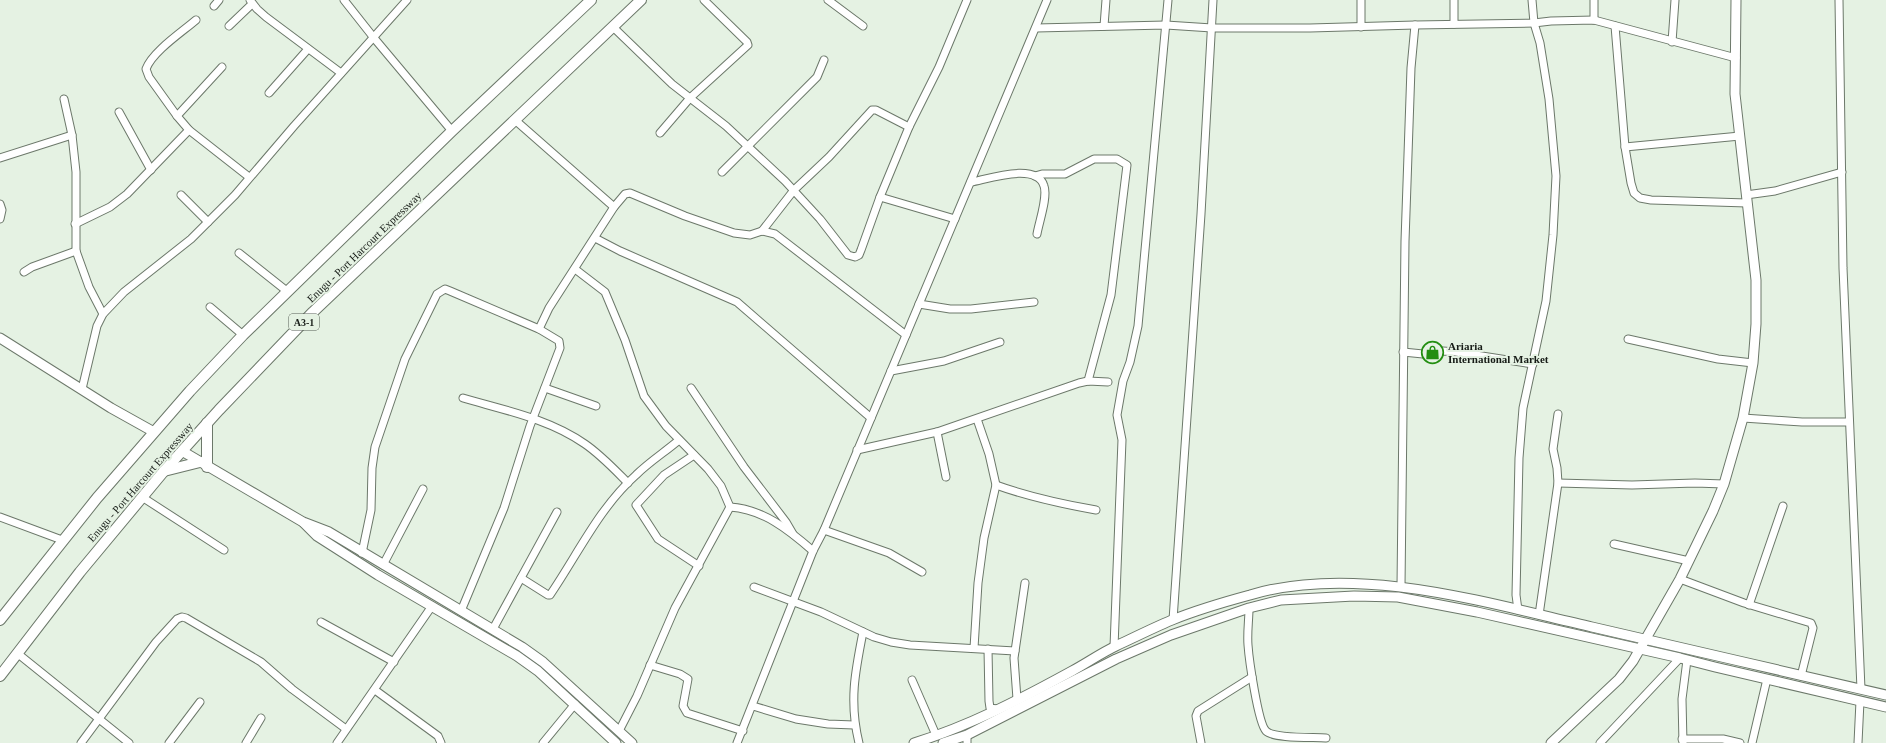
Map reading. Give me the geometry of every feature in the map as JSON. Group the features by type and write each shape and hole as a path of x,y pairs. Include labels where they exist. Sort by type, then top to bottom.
{"highway":[{"name":"Enugu - Port Harcourt Expressway","path":"0,620 62,540 154,432 243,335 452,131 591,0"},
{"name":"Enugu - Port Harcourt Expressway","path":"0,676 16,653 80,572 164,471 207,423 313,312 642,0"},
{"path":"164,471 204,464 207,423"}],"main road":[{"path":"1551,743 1619,679 1634,661 1680,579 1724,484 1744,418 1753,363 1756,324 1756,280 1735,94 1736,0"},
{"path":"0,338 154,432"},
{"path":"182,451 303,522 329,532 362,553 493,629 543,662 632,743"},
{"path":"303,522 317,536 327,543 517,656 538,671 616,743"},
{"path":"914,743 967,724 1071,672 1114,646 1173,620 1253,594 1306,584 1378,584 1401,586 1518,610 1886,695"},
{"path":"943,743 967,739 1116,659 1171,635 1249,608 1281,600 1354,596 1398,597 1476,612 1886,707"}],"street":[{"path":"344,0 452,131"},
{"path":"82,389 97,326 103,314 124,292 186,243 235,195 249,177 407,0"},
{"path":"660,132 690,98 748,43 704,0"},
{"path":"828,0 863,26"},
{"path":"614,27 672,84 726,126 794,190 848,255 854,257 861,250 880,197 909,127 939,67 967,0"},
{"path":"737,743 753,706 812,551 824,530 1047,0"},
{"path":"1104,26 1106,0"},
{"path":"1114,646 1122,440 1117,414 1123,381 1130,362 1138,326 1168,0"},
{"path":"1173,620 1201,214 1213,0"},
{"path":"1361,0 1361,27"},
{"path":"1454,0 1454,24"},
{"path":"1518,610 1516,595 1519,458 1523,408 1546,301 1553,235 1556,176 1549,99 1540,43 1534,23 1532,0"},
{"path":"1594,0 1594,20"},
{"path":"1672,42 1675,0"},
{"path":"1839,0 1843,268 1861,690"},
{"path":"229,26 251,2 266,17 341,73"},
{"path":"196,20 148,63 146,69 149,77 189,130 249,177"},
{"path":"1036,28 1166,25 1212,28 1361,27 1534,23 1552,20 1594,20 1736,58"},
{"path":"1401,586 1403,352 1411,75 1415,25"},
{"path":"1615,26 1625,147 1634,193 1640,198 1651,200 1746,199 1842,172"},
{"path":"269,93 308,49"},
{"path":"722,172 817,77 824,60"},
{"path":"177,116 222,67"},
{"path":"64,99 72,135 76,172 76,250 89,287 103,314"},
{"path":"762,231 794,190 830,158 872,110 876,110 909,127"},
{"path":"119,112 151,170"},
{"path":"515,120 614,206"},
{"path":"75,224 110,207 127,194 189,130"},
{"path":"0,157 72,135"},
{"path":"1625,147 1740,136"},
{"path":"1035,176 1046,174 1061,175 1094,159 1117,159 1126,165 1111,295 1088,381"},
{"path":"971,182 1026,172 1041,180 1044,186 1044,200 1037,234"},
{"path":"539,329 549,308 614,206 625,194 630,193 685,216 734,233 750,235 762,231 775,234 906,335"},
{"path":"181,195 208,222"},
{"path":"880,197 955,219"},
{"path":"0,204 2,210 0,219"},
{"path":"595,238 620,251 736,302 871,418"},
{"path":"24,272 32,267 76,250"},
{"path":"239,253 288,292"},
{"path":"575,269 605,292 625,340 644,396 666,426 721,486 730,507"},
{"path":"362,553 371,510 372,468 375,447 405,359 437,294 445,289 539,329 559,341 560,344 533,419 504,508 461,611"},
{"path":"919,304 950,309 971,309 1034,302"},
{"path":"210,307 243,335"},
{"path":"1628,339 1718,359 1753,363"},
{"path":"891,371 944,361 1000,342"},
{"path":"1403,352 1423,354 1443,351 1456,352 1533,364"},
{"path":"858,450 937,432 1088,381 1108,382"},
{"path":"545,388 596,406"},
{"path":"691,388 744,467 786,522 793,534"},
{"path":"463,398 533,419 570,434 602,457 628,483"},
{"path":"1539,615 1558,483 1557,468 1552,449 1558,414"},
{"path":"1744,418 1802,422 1849,422"},
{"path":"974,648 978,583 984,538 996,486 989,454 977,419"},
{"path":"937,432 946,477"},
{"path":"521,578 548,595 550,594 594,524 628,483 679,440"},
{"path":"694,455 664,475 636,505 658,539 699,566"},
{"path":"1558,483 1632,485 1695,483 1724,484"},
{"path":"996,486 1019,494 1055,503 1096,510"},
{"path":"383,565 422,490"},
{"path":"142,497 224,550"},
{"path":"1749,605 1783,506"},
{"path":"730,507 748,509 768,517 793,534 812,551"},
{"path":"618,731 637,696 675,608 730,507"},
{"path":"493,629 557,512"},
{"path":"0,517 62,540"},
{"path":"824,530 889,553 922,572"},
{"path":"1614,544 1689,561"},
{"path":"1680,579 1749,605 1811,623 1813,625 1801,676"},
{"path":"1017,699 1015,683 1015,651 1025,583"},
{"path":"754,587 821,612 863,632 891,642 910,645 1015,651"},
{"path":"337,743 432,606"},
{"path":"1249,608 1248,644 1252,677 1262,723 1266,731 1275,735 1326,738"},
{"path":"81,743 156,642 177,619 182,616 261,662 292,689 346,729"},
{"path":"321,622 394,662"},
{"path":"859,743 854,725 853,710 856,670 863,632"},
{"path":"988,649 990,708 997,709"},
{"path":"16,653 129,743"},
{"path":"1683,659 1682,741 1723,739 1740,743"},
{"path":"1600,743 1683,659"},
{"path":"650,665 680,674 688,679 689,682 683,706 687,713 743,731"},
{"path":"1202,743 1196,716 1198,711 1252,677"},
{"path":"1752,743 1767,679"},
{"path":"912,680 936,735"},
{"path":"375,690 438,736 441,743"},
{"path":"1858,743 1860,700"},
{"path":"169,743 200,702"},
{"path":"543,743 574,704"},
{"path":"753,706 796,719 828,724 854,725"},
{"path":"246,743 261,718"}],"place":[{"name":"Ariaria International Market","path":"1432,352"}]}
